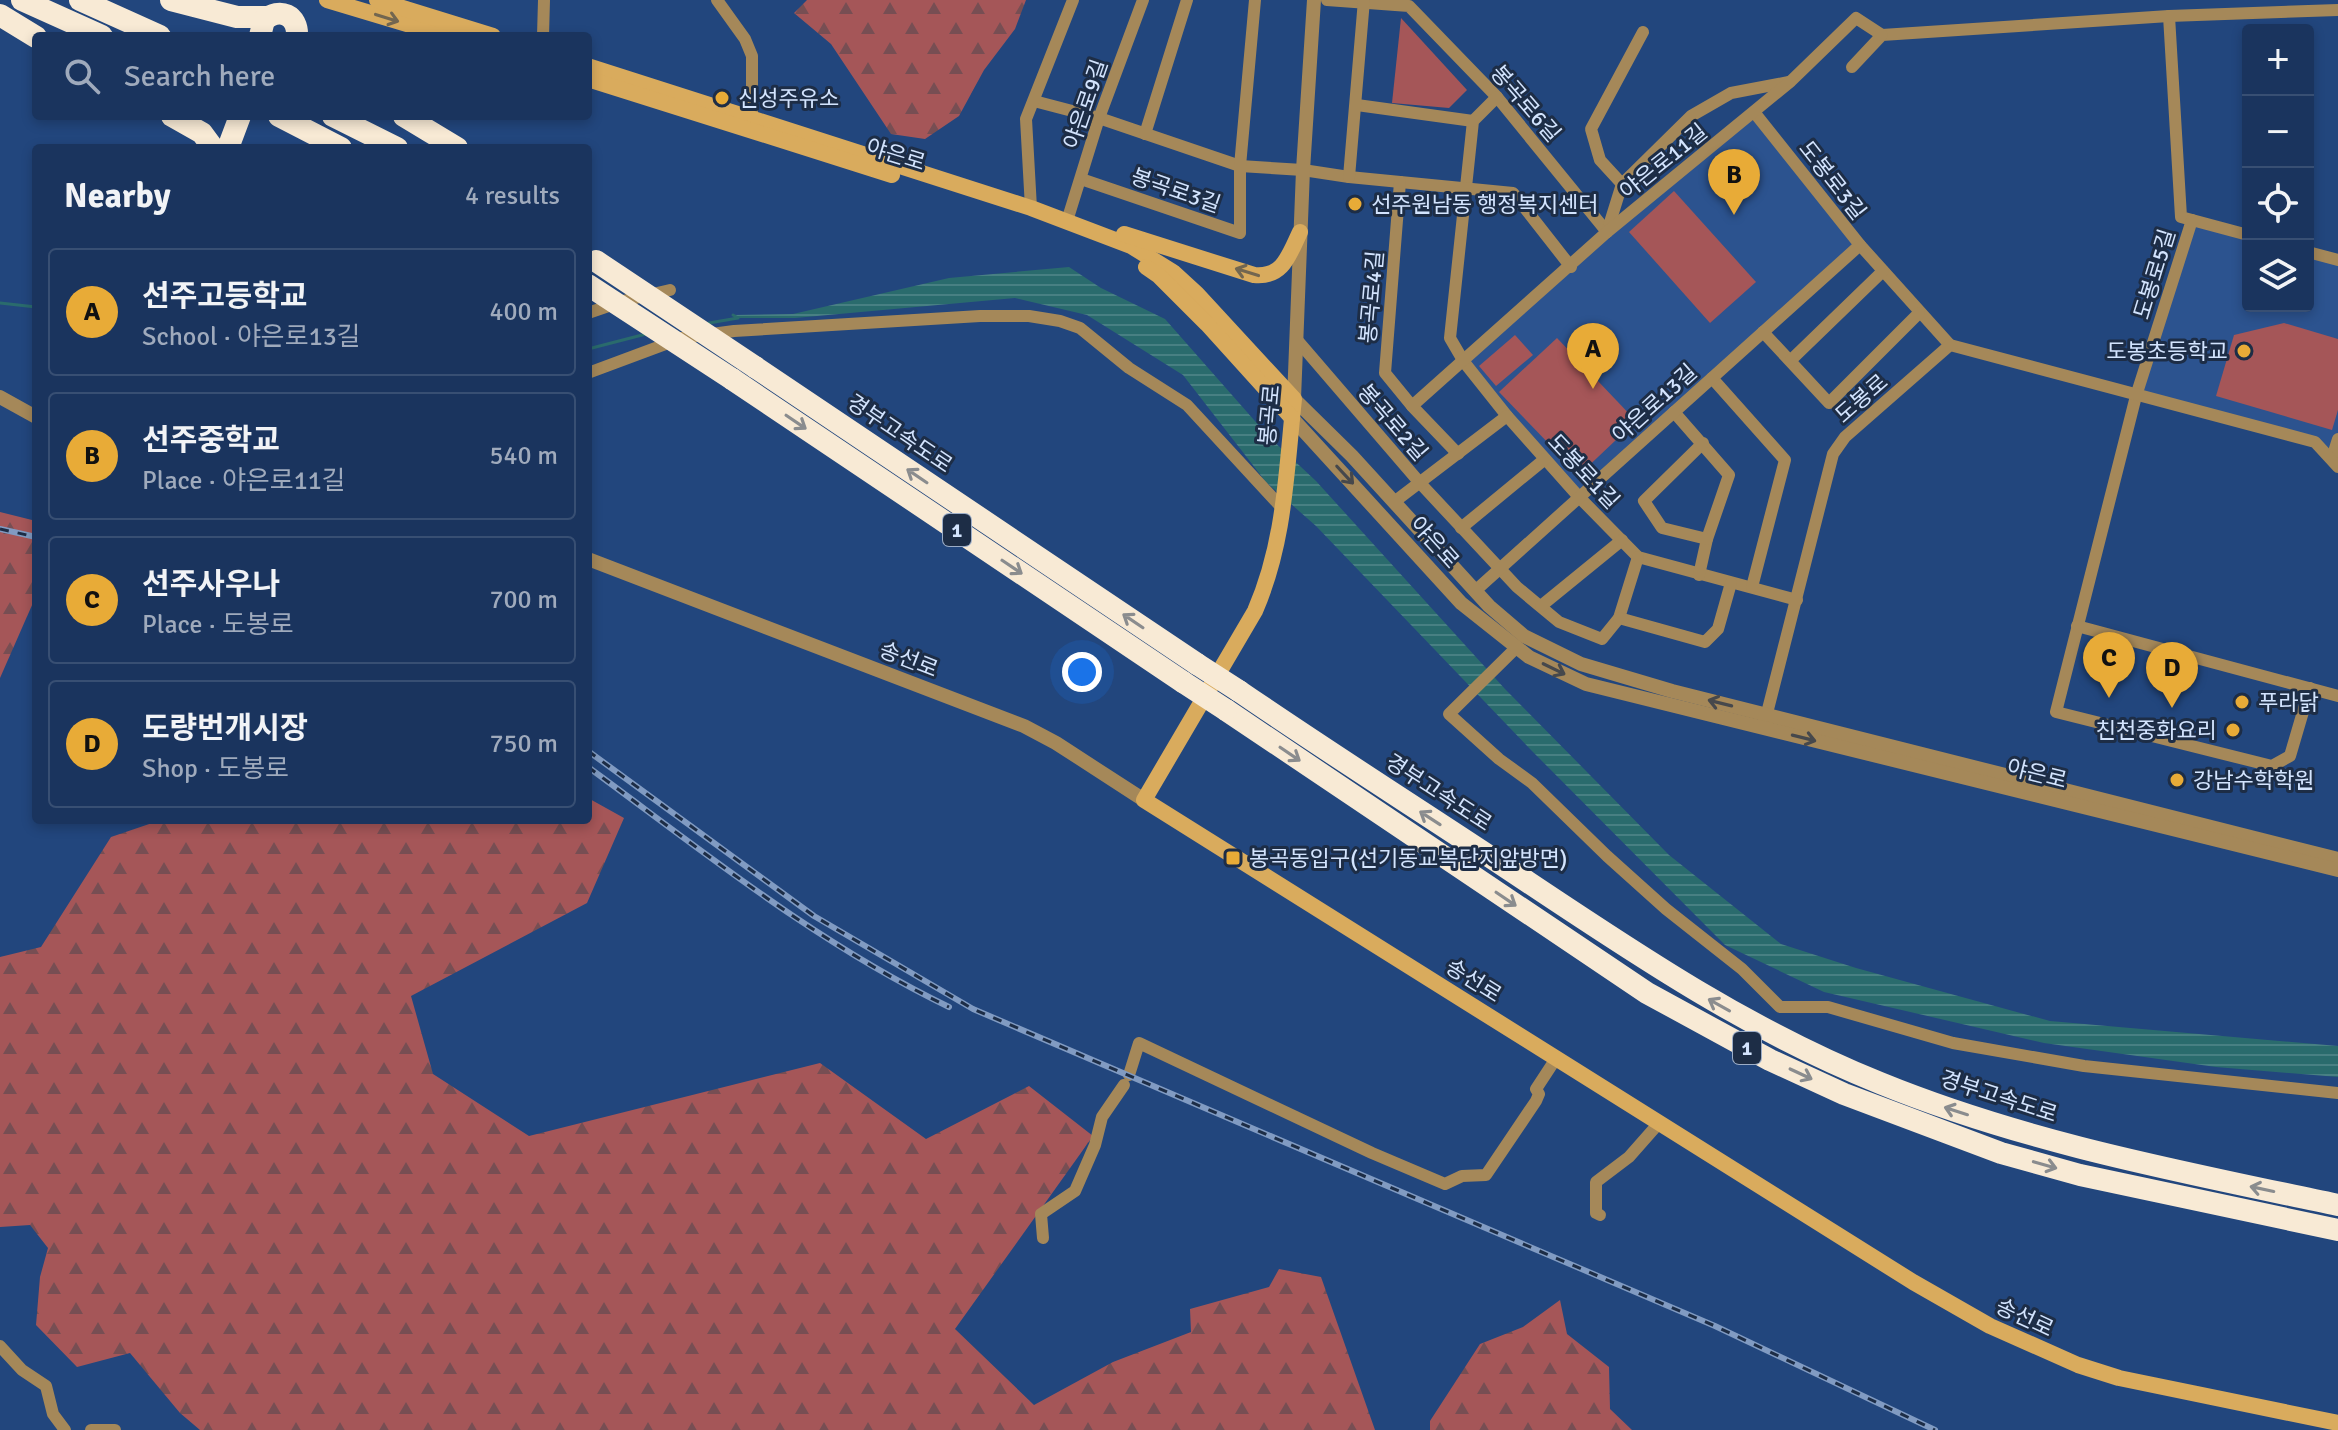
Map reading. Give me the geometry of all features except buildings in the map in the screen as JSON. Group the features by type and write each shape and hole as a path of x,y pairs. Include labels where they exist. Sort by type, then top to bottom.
{"highway":[{"path":"22,0 93,32"},
{"path":"80,0 151,32"},
{"path":"171,0 264,26 277,13 287,15 296,25 297,32"},
{"path":"0,15 32,35"},
{"path":"179,120 202,133 210,144"},
{"path":"230,144 238,120"},
{"path":"242,144 250,120"},
{"path":"286,120 333,144"},
{"path":"341,120 389,144"},
{"path":"411,120 450,144"},
{"name":"경부고속도로","path":"592,258 1611,940 1711,1001 1796,1047 1892,1088 2023,1133 2131,1161 2338,1205"},
{"name":"1","path":"592,288 1647,993 1770,1060 1844,1094 2001,1153 2080,1175 2338,1230"}],"main road":[{"path":"327,0 434,32"},
{"path":"377,0 480,32"},
{"name":"야은로","path":"592,67 1123,252 1159,276 1292,418"},
{"name":"야은로","path":"592,80 752,124 1031,208 1131,246 1173,272 1197,294 1294,399"},
{"path":"1067,221 1265,276 1281,268 1300,232"},
{"name":"봉곡로","path":"1144,800 1255,611 1275,560 1294,399"},
{"name":"송선로","path":"1144,800 1913,1282 1990,1326 2119,1378 2338,1423"}],"street":[{"path":"543,32 544,0"},
{"path":"717,0 745,39 752,56 752,124"},
{"path":"1031,208 1026,119 1073,0"},
{"name":"야은로9길","path":"1067,221 1099,118 1143,0"},
{"name":"봉곡로3길","path":"1145,134 1187,0"},
{"name":"봉곡로3길","path":"1081,179 1240,233 1240,166 1255,0"},
{"name":"봉곡로","path":"1294,399 1303,170 1314,0"},
{"name":"봉곡로6길","path":"1327,0 1410,3 1497,97 1607,232"},
{"path":"1349,177 1364,1"},
{"path":"1852,67 1882,35 2169,16 2338,10"},
{"path":"2169,16 2181,217 2192,220"},
{"name":"야은로11길","path":"1412,406 1607,232 1791,81 1856,18 1882,35"},
{"path":"1622,184 1600,160 1591,129 1643,32"},
{"path":"1607,232 1622,184 1691,116 1731,93 1791,81"},
{"path":"1464,362 1450,338 1473,121 1497,97"},
{"name":"봉곡로3길","path":"1034,101 1099,118 1240,166 1303,170"},
{"path":"1357,105 1473,121"},
{"name":"도봉로3길","path":"1754,112 1860,245 1950,345"},
{"path":"1303,170 1513,193 1571,267"},
{"name":"봉곡로4길","path":"1400,182 1385,373 1412,406"},
{"name":"도봉로5길","path":"2136,396 2192,220 2242,233"},
{"name":"야은로13길","path":"1475,591 1860,245"},
{"path":"2314,254 2338,260"},
{"path":"1791,360 1883,271"},
{"path":"592,312 670,290"},
{"path":"1763,332 1829,403 1919,313"},
{"path":"592,372 682,338 734,331 980,316 1029,316 1060,321 1080,328 1129,368 1187,405 1283,509"},
{"name":"봉곡로2길","path":"1297,340 1499,569 1559,622 1602,639 1619,618"},
{"path":"1950,345 2315,442 2335,462"},
{"name":"도봉로","path":"1765,722 1833,454 1845,437 1950,345"},
{"name":"도봉로1길","path":"1464,362 1545,459 1638,557"},
{"path":"1712,378 1785,460 1752,587"},
{"path":"2136,396 2056,712 2272,766 2290,756 2310,688"},
{"path":"0,397 32,414"},
{"name":"야은로","path":"1294,399 1352,456 1489,606 1524,636 1581,664 1765,722"},
{"path":"19,406 32,409"},
{"path":"1412,406 1458,454"},
{"path":"1674,412 1729,475 1707,539 1699,575"},
{"path":"1394,502 1507,416"},
{"name":"야은로","path":"1292,418 1461,603 1529,657 1586,684 1765,722 2338,866"},
{"path":"2335,462 2338,439"},
{"name":"도봉로1길","path":"1703,443 1644,501 1662,528 1707,539"},
{"path":"1461,528 1545,459"},
{"path":"1541,606 1622,540"},
{"path":"1731,583 1718,629 1705,642 1619,618 1638,557 1797,600"},
{"name":"송선로","path":"592,561 1024,726 1144,800"},
{"path":"2077,626 2338,696"},
{"path":"1517,647 1449,714 1499,759 1532,783 1607,856 1666,909 1742,969 1780,1007 1828,1007 1953,1043 2084,1066 2338,1093"},
{"path":"1043,1238 1041,1214 1075,1191 1095,1145 1102,1117 1126,1080 1139,1043 1445,1184 1462,1176 1486,1175 1536,1101 1539,1094 1536,1089 1557,1057"},
{"path":"1600,1215 1596,1213 1596,1182 1629,1157 1659,1123"},
{"path":"0,1346 22,1370 46,1386 53,1414 65,1430"},
{"path":"91,1430 115,1430"}],"shaded area":[{"path":"1754,112 1860,245 1579,497 1464,362"},
{"name":"도봉초등학교","path":"2192,220 2242,233 2242,312 2314,312 2314,254 2338,260 2338,439 2332,458 2315,442 2136,396"},
{"path":"1069,267 1101,288 1165,319 1269,437 1316,481 1505,689 1669,855 1781,944 1856,968 2050,1021 2338,1046 2338,1077 2216,1067 2044,1043 1824,992 1725,945 1530,749 1316,526 1266,482 1183,375 1087,315 1015,298 795,318 738,318 733,315 793,314 949,278"}],"green space":[{"path":"807,0 1026,0 1015,29 984,70 959,116 925,139 891,134 831,44 794,13"},
{"path":"1401,18 1467,90 1449,108 1392,103"},
{"path":"1674,191 1756,282 1710,323 1629,232"},
{"path":"2284,323 2338,339 2338,410 2332,430 2216,396 2234,335"},
{"path":"1515,335 1533,355 1496,386 1479,366"},
{"path":"1557,338 1636,421 1579,475 1499,392"},
{"path":"0,512 32,520 32,605 0,678"},
{"path":"592,800 624,818 587,903 411,996 433,1074 529,1136 820,1063 926,1139 1029,1086 1093,1136 955,1329 1034,1405 1113,1362 1191,1332 1190,1309 1269,1287 1279,1269 1321,1277 1375,1430 200,1430 180,1413 130,1353 77,1367 36,1325 40,1277 48,1248 30,1225 0,1227 0,957 41,947 111,837 149,824 592,824"},
{"path":"1560,1300 1567,1334 1609,1367 1610,1409 1632,1430 1430,1430 1430,1421 1480,1344 1523,1327"}],"waterway":[{"path":"0,303 32,307"},
{"path":"709,323 738,318 733,315"},
{"path":"592,348 646,334"}],"railway":[{"path":"0,529 32,536"},
{"path":"592,754 814,916 973,1009 1715,1326 1935,1430"},
{"path":"592,770 808,926 949,1007"}],"place":[{"name":"신성주유소","path":"722,98"},
{"name":"선주원남동 행정복지센터","path":"1355,204"},
{"name":"선주중학교","path":"1734,215"},
{"name":"도봉초등학교","path":"2244,351"},
{"name":"선주고등학교","path":"1593,389"},
{"name":"선주사우나","path":"2109,698"},
{"name":"푸라닭","path":"2242,702"},
{"name":"도량번개시장","path":"2172,708"},
{"name":"친천중화요리","path":"2233,730"},
{"name":"강남수학학원","path":"2177,780"},
{"name":"봉곡동입구(선기동교복단지앞방면)","path":"1233,858"}]}
